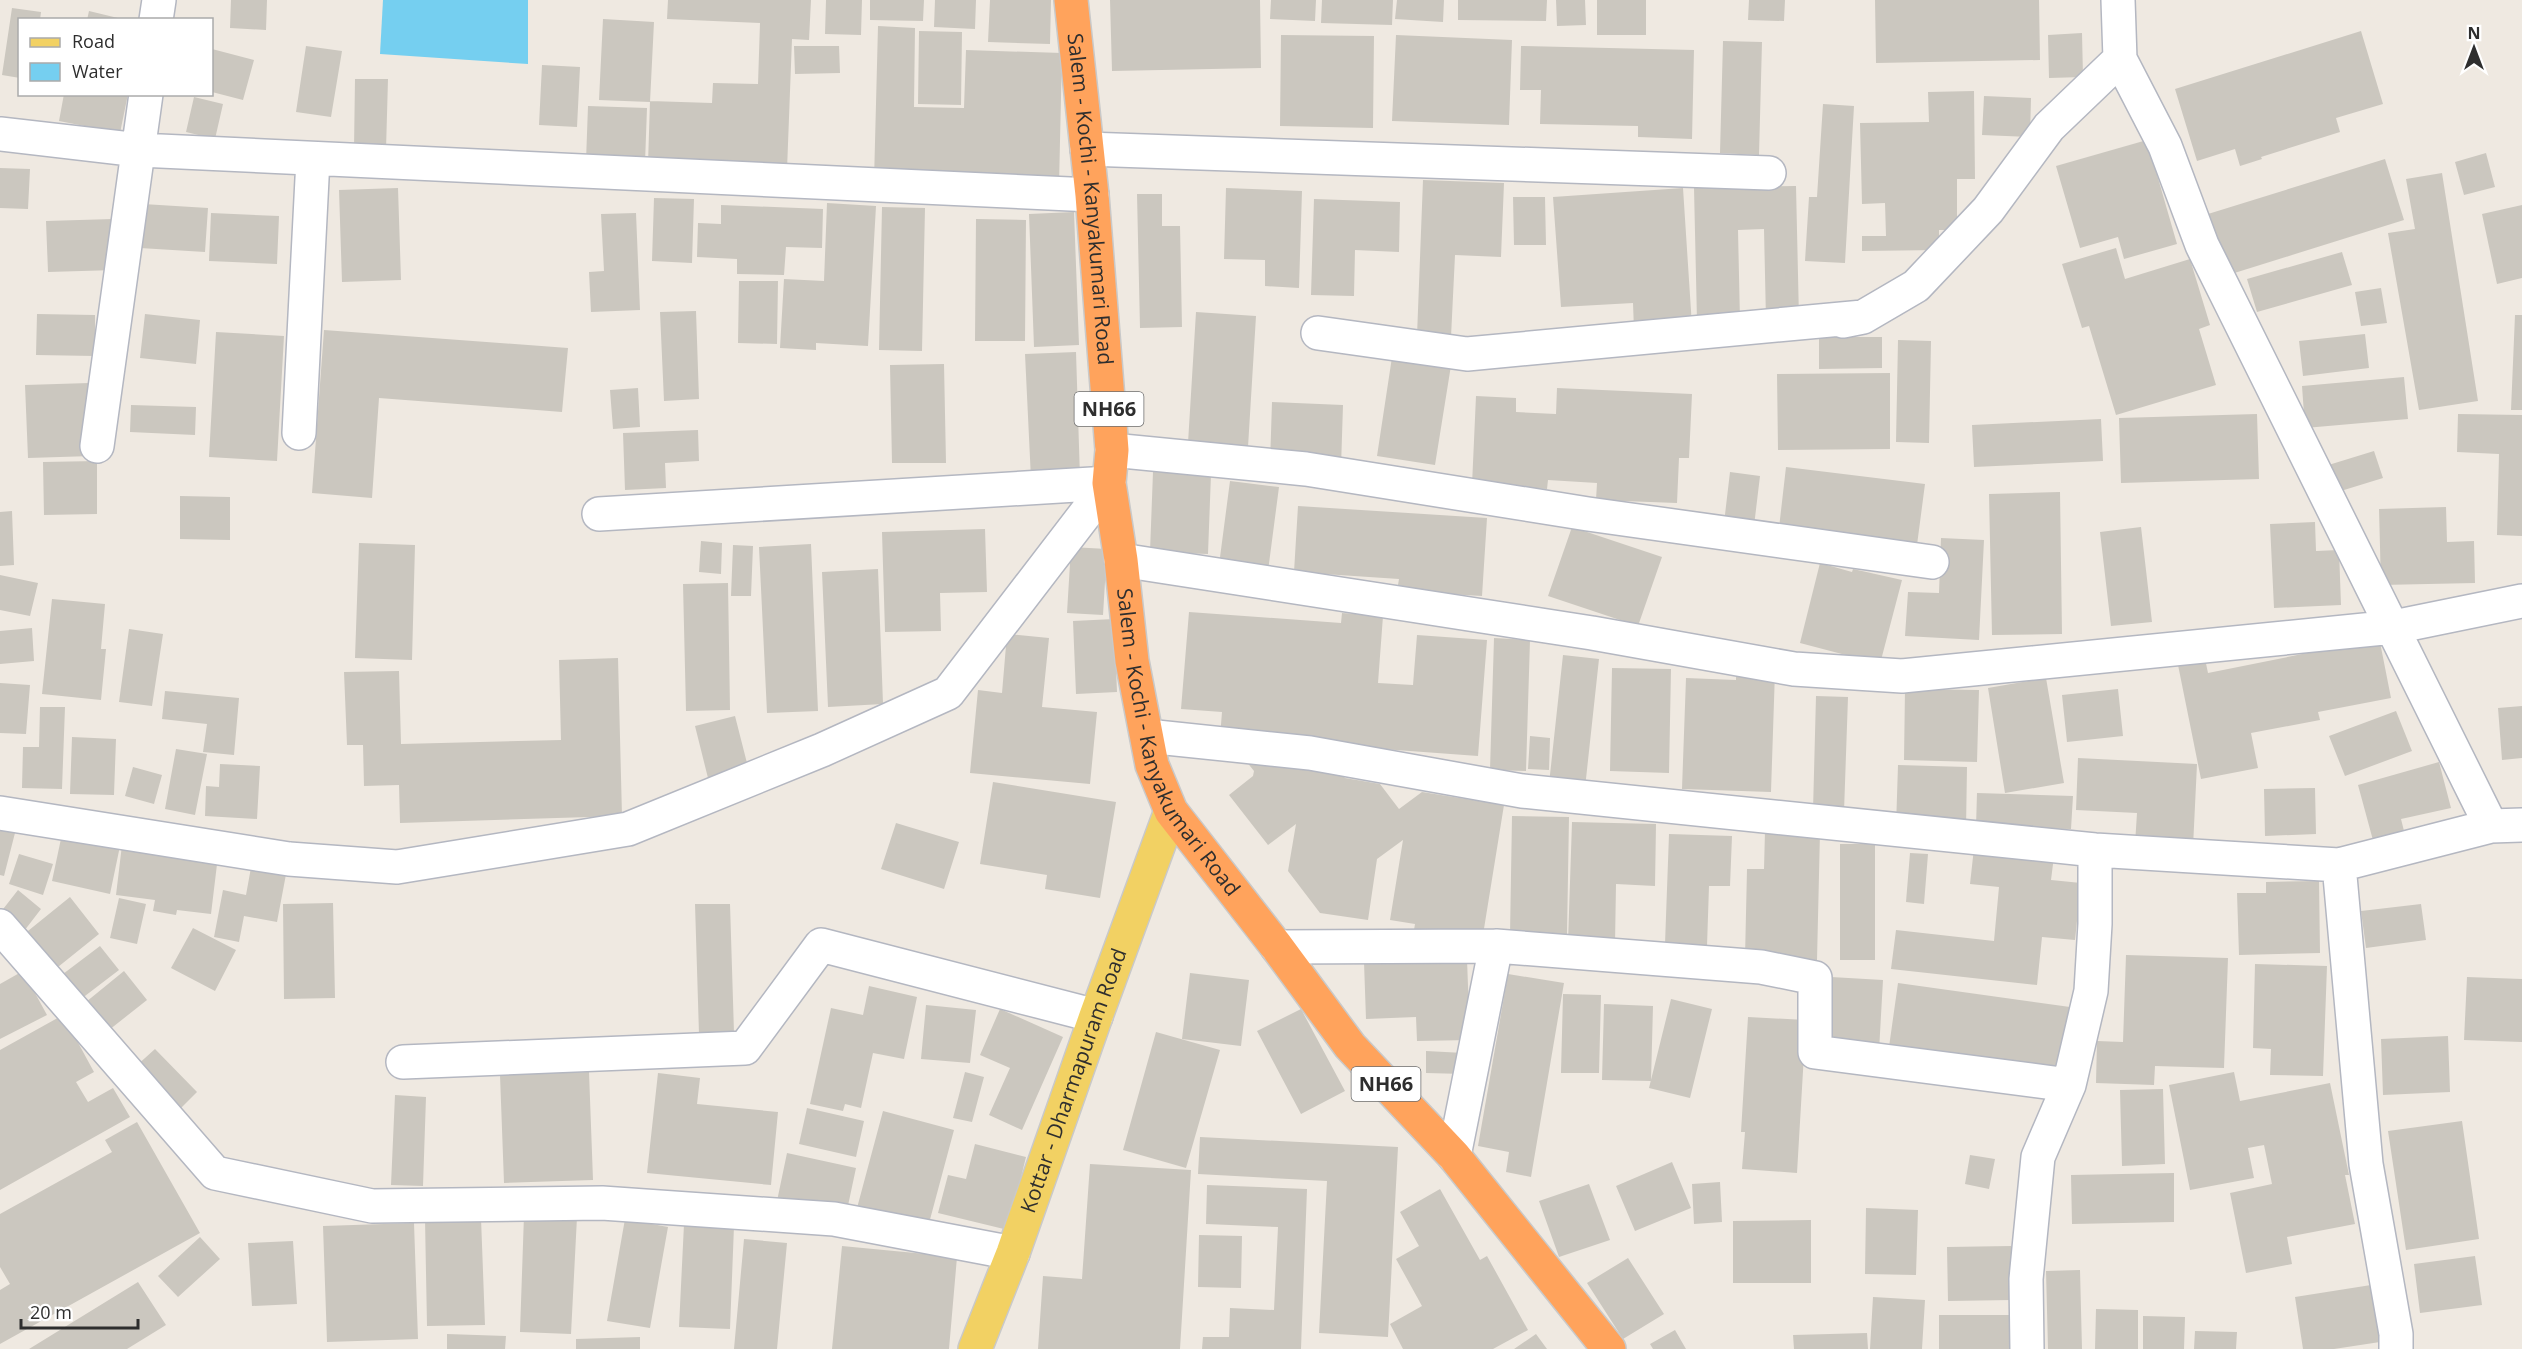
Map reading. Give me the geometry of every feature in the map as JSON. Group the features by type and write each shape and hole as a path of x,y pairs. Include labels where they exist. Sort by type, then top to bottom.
{"highway":[{"name":"Salem - Kochi - Kanyakumari Road","path":"1071,0 1092,195 1112,450 1109,483 1121,560 1132,661 1152,765 1172,811 1350,1046 1454,1156 1609,1349"}],"main road":[{"name":"Kottar - Dharmapuram Road","path":"975,1349 1013,1253 1096,1016 1172,811"}],"street":[{"path":"156,18 159,0"},
{"path":"1147,736 1310,753 1522,791 2095,850 2339,865 2507,825 2394,627 2202,244 2165,146 2120,59 2118,0"},
{"path":"1771,338 1863,317 1916,286 1988,210 2049,127 2120,59"},
{"path":"97,446 146,96"},
{"path":"0,134 139,150 1092,195"},
{"path":"1087,149 1769,173"},
{"path":"299,433 313,159"},
{"path":"1318,333 1467,354 1863,317"},
{"path":"1112,450 1306,468 1588,514 1932,562"},
{"path":"599,514 1109,483"},
{"path":"0,813 289,859 397,867 628,829 822,750 948,693 1109,483"},
{"path":"1121,560 1592,633 1794,669 1902,676 2394,627 2522,601"},
{"path":"2027,1349 2026,1279 2038,1157 2069,1085 2091,991 2095,924 2095,850"},
{"path":"2339,865 2366,1164 2396,1334 2396,1349"},
{"path":"0,926 215,1173 372,1206 602,1203 822,1218 1013,1253"},
{"path":"404,1062 745,1048 821,945 1096,1016"},
{"path":"1277,947 1496,946 1761,967 1815,978 1815,1052 2069,1085"},
{"path":"1454,1156 1496,946"}],"water":[{"path":"383,0 528,0 528,64 380,54"}],"building":[{"path":"231,0 267,0 266,30 230,28"},
{"path":"668,0 811,0 809,40 792,39 787,170 648,164 650,101 712,103 713,83 758,84 760,23 667,19"},
{"path":"826,0 862,0 861,35 825,34"},
{"path":"870,0 924,0 923,21 870,20"},
{"path":"935,0 976,0 975,29 934,27"},
{"path":"990,0 1051,0 1050,44 988,42"},
{"path":"1110,0 1260,0 1261,68 1112,71"},
{"path":"1271,0 1316,0 1315,21 1270,19"},
{"path":"1322,0 1393,0 1392,25 1321,23"},
{"path":"1397,0 1444,0 1443,22 1395,19"},
{"path":"1458,0 1547,0 1546,21 1458,20"},
{"path":"1556,0 1585,0 1586,25 1557,26"},
{"path":"1597,0 1646,0 1646,35 1597,35"},
{"path":"1749,0 1785,0 1784,21 1748,20"},
{"path":"1875,0 2039,0 2040,60 1876,63"},
{"path":"12,8 41,12 40,18 18,18 18,78 2,75"},
{"path":"89,11 118,18 87,18"},
{"path":"603,19 654,22 650,102 599,100"},
{"path":"878,26 915,28 914,107 964,108 966,50 1062,53 1059,185 874,181"},
{"path":"919,31 962,32 961,105 918,104"},
{"path":"2361,31 2383,104 2336,118 2340,132 2240,166 2235,149 2197,161 2175,89"},
{"path":"2082,33 2083,77 2049,78 2048,35"},
{"path":"1281,35 1374,36 1373,128 1280,126"},
{"path":"1396,35 1512,40 1509,125 1392,121"},
{"path":"1723,41 1762,42 1759,155 1720,153"},
{"path":"306,46 342,51 331,117 296,112"},
{"path":"794,46 839,46 840,73 795,74"},
{"path":"1521,46 1694,50 1692,139 1638,137 1638,126 1540,124 1541,90 1520,90"},
{"path":"213,49 254,60 243,100 213,92"},
{"path":"542,65 580,67 577,127 539,125"},
{"path":"355,79 388,79 386,150 354,149"},
{"path":"1974,91 1975,179 1957,179 1957,230 1939,230 1939,250 1862,251 1862,236 1886,236 1885,203 1862,204 1860,123 1929,122 1928,92"},
{"path":"64,96 128,96 120,133 59,121"},
{"path":"1984,96 2031,98 2030,137 1982,135"},
{"path":"194,97 223,104 215,139 186,132"},
{"path":"1823,104 1854,106 1845,263 1805,261 1809,197 1817,197"},
{"path":"588,106 647,108 645,163 586,161"},
{"path":"2147,140 2177,244 2124,259 2118,237 2080,248 2056,166"},
{"path":"2486,153 2495,187 2464,195 2455,162"},
{"path":"2385,159 2404,220 2228,275 2208,214"},
{"path":"0,168 30,169 28,209 0,208"},
{"path":"2442,173 2478,401 2419,410 2388,233 2415,229 2406,179"},
{"path":"1423,180 1504,183 1501,257 1455,255 1451,337 1417,336"},
{"path":"1796,186 1799,319 1766,320 1764,229 1738,230 1740,321 1697,321 1694,188"},
{"path":"398,188 401,280 342,282 339,190"},
{"path":"1226,188 1302,191 1299,288 1265,286 1265,260 1224,259"},
{"path":"1683,188 1692,326 1634,330 1633,303 1561,307 1553,197"},
{"path":"1137,194 1162,194 1162,226 1180,226 1182,327 1140,328"},
{"path":"1513,197 1545,197 1546,245 1514,245"},
{"path":"654,198 694,199 692,263 652,261"},
{"path":"1314,199 1400,202 1399,252 1355,250 1354,296 1311,295"},
{"path":"827,203 876,206 868,346 816,343 816,350 780,348 784,279 824,281"},
{"path":"143,204 208,208 205,252 140,248"},
{"path":"721,205 823,209 822,248 786,247 784,275 737,274 737,259 697,257 698,223 721,224"},
{"path":"2522,205 2522,278 2497,284 2482,214"},
{"path":"882,207 925,208 922,351 879,350"},
{"path":"1074,212 1079,345 1034,347 1029,214"},
{"path":"211,213 279,216 277,264 209,261"},
{"path":"636,213 640,310 591,312 589,272 604,271 601,214"},
{"path":"113,219 115,270 48,272 46,221"},
{"path":"976,219 1026,220 1025,341 975,341"},
{"path":"2116,248 2125,279 2190,259 2210,325 2199,329 2216,385 2116,415 2089,326 2082,328 2062,264"},
{"path":"2342,252 2352,285 2257,312 2247,279"},
{"path":"739,281 778,281 777,344 738,343"},
{"path":"2381,288 2387,323 2361,326 2355,292"},
{"path":"696,311 699,399 664,401 660,312"},
{"path":"1196,312 1256,316 1248,447 1188,443"},
{"path":"37,314 95,315 95,356 36,355"},
{"path":"145,314 200,320 196,364 140,358"},
{"path":"2515,315 2522,315 2522,410 2511,410"},
{"path":"324,330 568,348 562,412 379,398 372,498 312,493"},
{"path":"216,332 284,336 277,461 209,457"},
{"path":"2365,334 2369,368 2303,376 2299,341"},
{"path":"1819,337 1882,337 1882,368 1819,369"},
{"path":"1898,340 1931,341 1929,443 1896,442"},
{"path":"1394,344 1453,353 1435,465 1377,456"},
{"path":"1076,352 1080,478 1031,479 1025,354"},
{"path":"944,364 946,463 892,463 890,365"},
{"path":"1890,373 1890,449 1778,450 1777,374"},
{"path":"2404,377 2408,419 2305,428 2302,386"},
{"path":"89,383 92,456 28,458 25,385"},
{"path":"638,388 640,427 613,429 610,390"},
{"path":"1557,388 1692,394 1689,458 1679,458 1677,503 1596,500 1597,483 1548,480 1547,489 1472,485 1476,396 1516,398 1516,412 1556,414"},
{"path":"1272,402 1343,405 1341,467 1270,464"},
{"path":"131,405 196,407 195,435 130,432"},
{"path":"2257,414 2259,479 2121,483 2119,418"},
{"path":"2458,414 2522,415 2522,536 2497,535 2499,454 2457,452"},
{"path":"2101,419 2103,461 1974,467 1972,425"},
{"path":"698,430 699,461 665,463 666,488 625,490 623,433"},
{"path":"2374,451 2383,478 2331,494 2322,467"},
{"path":"97,461 97,514 44,515 43,462"},
{"path":"1786,467 1925,484 1917,545 1779,528"},
{"path":"1153,472 1211,474 1208,554 1150,552"},
{"path":"1730,472 1760,476 1754,526 1724,523"},
{"path":"1230,481 1279,487 1268,571 1219,565"},
{"path":"2060,492 2062,634 1992,635 1989,494"},
{"path":"180,496 230,497 230,540 180,539"},
{"path":"1298,506 1487,518 1482,596 1397,591 1399,579 1294,572"},
{"path":"2446,507 2447,542 2474,541 2475,583 2381,585 2379,509"},
{"path":"12,511 14,565 0,566 0,512"},
{"path":"2315,522 2316,551 2339,550 2341,605 2274,608 2270,524"},
{"path":"1572,527 1662,557 1638,626 1548,596"},
{"path":"2141,527 2152,622 2111,626 2100,532"},
{"path":"985,529 987,592 940,593 941,631 885,632 882,532"},
{"path":"1941,538 1984,540 1979,640 1905,636 1908,592 1939,593"},
{"path":"701,541 722,543 721,574 699,572"},
{"path":"359,543 415,545 412,660 355,658"},
{"path":"811,544 818,711 767,713 759,547"},
{"path":"733,545 753,546 751,596 731,596"},
{"path":"1071,547 1107,549 1103,615 1067,613"},
{"path":"1820,563 1852,572 1853,569 1902,580 1880,664 1800,643"},
{"path":"878,569 883,704 828,707 822,572"},
{"path":"0,575 38,583 30,616 0,610"},
{"path":"728,583 730,710 686,711 683,584"},
{"path":"52,599 105,604 101,649 106,649 101,700 42,694"},
{"path":"1189,612 1341,623 1342,613 1383,616 1378,683 1413,685 1417,635 1487,640 1478,756 1220,737 1222,712 1181,709"},
{"path":"1114,619 1117,692 1076,694 1073,621"},
{"path":"32,628 34,661 0,664 0,631"},
{"path":"129,629 163,634 152,706 119,702"},
{"path":"2378,632 2391,698 2318,712 2320,720 2251,733 2258,768 2201,779 2177,660 2204,654 2208,673 2352,644"},
{"path":"1007,634 1049,638 1042,707 1097,712 1090,784 970,773 978,690 1002,693"},
{"path":"1494,638 1530,640 1526,771 1490,770"},
{"path":"1563,655 1599,659 1585,788 1549,784"},
{"path":"618,658 622,816 400,823 399,785 364,786 363,745 347,745 344,672 399,671 401,744 561,740 559,660"},
{"path":"1612,668 1671,669 1669,773 1610,771"},
{"path":"1736,669 1775,671 1771,792 1682,789 1686,678 1736,680"},
{"path":"2046,678 2064,783 2005,793 1988,688"},
{"path":"0,683 30,685 26,734 0,733"},
{"path":"1905,689 1979,690 1977,762 1904,760"},
{"path":"2118,689 2123,736 2067,742 2062,695"},
{"path":"165,691 239,698 234,755 203,752 207,724 162,719"},
{"path":"1816,696 1848,697 1844,812 1813,811"},
{"path":"2522,706 2522,758 2502,760 2498,708"},
{"path":"40,707 65,707 62,789 22,788 23,747 39,747"},
{"path":"2396,711 2412,751 2345,776 2329,736"},
{"path":"735,716 748,767 708,778 695,726"},
{"path":"1530,736 1550,738 1549,770 1528,769"},
{"path":"72,737 116,739 114,795 70,794"},
{"path":"176,749 207,754 195,815 165,809"},
{"path":"1238,751 1336,767 1345,778 1380,784 1399,809 1422,792 1504,805 1482,941 1414,930 1415,924 1390,920 1403,840 1377,859 1368,920 1320,913 1288,871 1296,824 1268,845 1229,795 1253,776 1254,771"},
{"path":"2078,758 2197,764 2193,847 2135,844 2137,813 2076,810"},
{"path":"2439,762 2451,808 2401,819 2405,835 2374,844 2358,785"},
{"path":"220,764 260,766 257,819 205,816 206,786 219,787"},
{"path":"1898,765 1967,767 1966,829 1896,827"},
{"path":"133,767 162,775 154,804 125,796"},
{"path":"993,782 1116,802 1100,898 1045,889 1047,875 980,864"},
{"path":"2315,788 2316,834 2265,836 2264,789"},
{"path":"1977,793 2073,796 2071,829 1976,827"},
{"path":"1512,816 1569,817 1567,935 1510,935"},
{"path":"1572,822 1656,824 1655,886 1616,884 1615,944 1568,942"},
{"path":"896,823 959,842 944,889 881,869"},
{"path":"0,826 16,829 4,876 0,875"},
{"path":"1765,831 1820,832 1817,960 1745,958 1747,869 1764,869"},
{"path":"62,834 120,846 110,894 52,881"},
{"path":"1669,834 1732,836 1730,886 1709,886 1707,946 1665,944"},
{"path":"1840,844 1875,844 1875,960 1840,960"},
{"path":"122,845 218,856 211,914 177,910 176,915 153,911 155,900 116,895"},
{"path":"1974,848 2054,856 2051,880 2081,883 2075,940 2042,937 2037,985 1891,969 1896,930 1994,941 1999,887 1970,884"},
{"path":"1910,853 1928,854 1924,904 1906,902"},
{"path":"19,854 53,864 43,895 9,884"},
{"path":"252,862 287,869 277,922 244,916 239,942 214,937 223,890 246,895"},
{"path":"2319,881 2320,953 2239,955 2237,893 2266,893 2266,882"},
{"path":"18,890 41,909 21,935 0,913"},
{"path":"70,897 99,934 53,971 23,935"},
{"path":"119,898 146,904 137,944 110,938"},
{"path":"333,903 335,998 284,999 283,904"},
{"path":"695,904 730,904 734,1033 699,1034"},
{"path":"2421,904 2426,940 2366,948 2361,911"},
{"path":"193,928 236,950 215,991 171,968"},
{"path":"100,946 119,970 81,999 63,974"},
{"path":"2126,955 2228,958 2224,1068 2155,1066 2154,1085 2096,1083 2097,1041 2123,1042"},
{"path":"1467,959 1470,1040 1417,1041 1416,1017 1366,1019 1364,962"},
{"path":"2255,964 2327,966 2323,1076 2270,1075 2271,1049 2253,1048"},
{"path":"23,971 47,1015 0,1039 0,984"},
{"path":"124,971 147,1000 109,1030 86,1002"},
{"path":"1190,973 1249,980 1241,1046 1182,1039"},
{"path":"1508,974 1564,983 1531,1177 1506,1172 1509,1152 1478,1146"},
{"path":"1831,977 1883,980 1879,1051 1826,1048"},
{"path":"2467,977 2522,979 2522,1042 2464,1040"},
{"path":"1898,983 2070,1007 2060,1071 1889,1047"},
{"path":"869,986 917,997 904,1059 873,1053 861,1108 845,1104 843,1111 810,1104 831,1008 863,1015"},
{"path":"1563,994 1601,995 1599,1073 1561,1073"},
{"path":"1671,999 1712,1009 1690,1098 1649,1088"},
{"path":"1604,1004 1653,1006 1651,1081 1602,1080"},
{"path":"926,1005 976,1010 970,1063 921,1059"},
{"path":"1000,1009 1063,1037 1022,1130 989,1115 1010,1068 980,1055"},
{"path":"1301,1009 1345,1091 1301,1114 1257,1031"},
{"path":"63,1015 94,1072 76,1082 88,1102 113,1088 130,1117 0,1190 0,1050"},
{"path":"1748,1017 1806,1020 1797,1173 1742,1169 1745,1132 1741,1132"},
{"path":"1156,1032 1220,1050 1186,1168 1123,1150"},
{"path":"2448,1036 2450,1092 2383,1095 2381,1039"},
{"path":"155,1049 197,1092 178,1111 135,1067"},
{"path":"1426,1051 1464,1053 1464,1074 1426,1073"},
{"path":"589,1072 593,1180 504,1183 500,1075"},
{"path":"965,1072 984,1077 972,1122 953,1118"},
{"path":"2234,1072 2240,1101 2330,1083 2349,1175 2345,1175 2355,1224 2287,1237 2292,1264 2246,1273 2230,1193 2272,1184 2264,1145 2248,1148 2254,1178 2190,1190 2169,1085"},
{"path":"658,1073 700,1078 697,1104 778,1112 771,1185 647,1173"},
{"path":"2163,1089 2165,1164 2122,1166 2120,1090"},
{"path":"395,1095 426,1097 423,1186 391,1185"},
{"path":"807,1108 864,1121 856,1157 799,1144"},
{"path":"883,1111 954,1130 928,1227 857,1208"},
{"path":"2462,1121 2479,1239 2406,1250 2388,1131"},
{"path":"137,1122 200,1233 0,1344 0,1290 10,1284 0,1267 0,1214 112,1152 105,1140"},
{"path":"1200,1137 1398,1147 1388,1337 1319,1333 1327,1181 1198,1174"},
{"path":"975,1144 1026,1157 1008,1230 938,1213 948,1175 966,1179"},
{"path":"787,1153 856,1168 846,1215 777,1201"},
{"path":"1970,1155 1995,1159 1989,1189 1965,1184"},
{"path":"1672,1162 1691,1208 1635,1231 1616,1186"},
{"path":"1090,1164 1191,1170 1180,1349 1038,1349 1043,1276 1082,1279"},
{"path":"2174,1173 2174,1222 2072,1224 2071,1175"},
{"path":"1720,1182 1722,1222 1694,1224 1692,1184"},
{"path":"1589,1184 1610,1240 1559,1257 1539,1201"},
{"path":"1207,1185 1307,1189 1301,1349 1202,1349 1203,1337 1229,1337 1230,1308 1274,1310 1278,1227 1206,1224"},
{"path":"1440,1189 1480,1260 1487,1256 1528,1330 1493,1349 1403,1349 1390,1324 1422,1306 1396,1259 1419,1246 1400,1212"},
{"path":"1866,1208 1918,1210 1916,1275 1865,1274"},
{"path":"524,1215 577,1217 571,1334 520,1332"},
{"path":"481,1218 485,1325 427,1326 425,1219"},
{"path":"625,1219 668,1227 650,1328 607,1321"},
{"path":"1811,1220 1811,1283 1733,1283 1733,1221"},
{"path":"414,1223 418,1339 327,1342 323,1226"},
{"path":"684,1224 734,1226 730,1329 679,1327"},
{"path":"1199,1235 1242,1236 1241,1288 1198,1287"},
{"path":"200,1237 220,1259 178,1297 158,1276"},
{"path":"744,1239 787,1243 777,1349 734,1349"},
{"path":"293,1241 297,1304 252,1306 248,1243"},
{"path":"842,1246 957,1257 949,1349 832,1349"},
{"path":"2011,1246 2012,1300 1948,1301 1947,1247"},
{"path":"2475,1256 2482,1305 2420,1313 2414,1264"},
{"path":"1628,1258 1664,1314 1623,1339 1587,1283"},
{"path":"2080,1270 2082,1349 2048,1349 2046,1271"},
{"path":"138,1282 166,1325 127,1349 29,1349"},
{"path":"2371,1285 2380,1342 2334,1349 2303,1349 2295,1297"},
{"path":"1873,1297 1925,1300 1922,1349 1870,1349"},
{"path":"2096,1309 2138,1310 2138,1349 2095,1349"},
{"path":"1939,1315 2009,1315 2009,1349 1939,1349"},
{"path":"2143,1316 2185,1317 2184,1349 2143,1349"},
{"path":"1675,1330 1686,1349 1653,1349 1650,1344"},
{"path":"2195,1331 2237,1332 2236,1349 2194,1349"},
{"path":"1867,1333 1868,1349 1794,1349 1793,1335"},
{"path":"447,1334 506,1336 505,1349 447,1349"},
{"path":"1536,1334 1547,1349 1514,1349"},
{"path":"640,1337 640,1349 576,1349 576,1339"}]}
